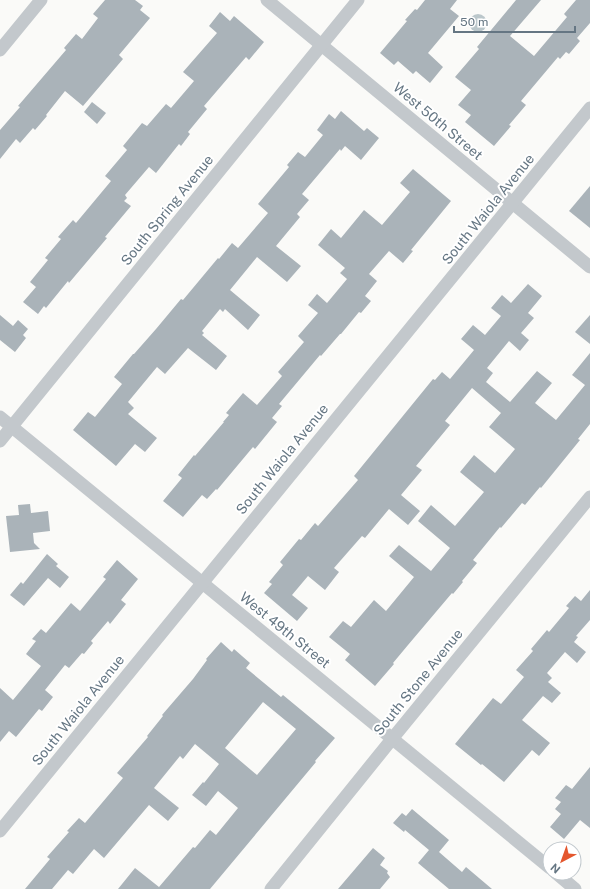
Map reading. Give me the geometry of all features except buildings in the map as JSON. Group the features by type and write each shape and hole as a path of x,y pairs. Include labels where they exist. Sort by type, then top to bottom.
{"street":[{"path":"0,50 40,0"},
{"name":"West 50th Street","path":"267,0 590,267"},
{"name":"South Spring Avenue","path":"0,441 358,0"},
{"name":"South Waiola Avenue","path":"0,831 590,108"},
{"name":"West 49th Street","path":"0,417 542,861"},
{"name":"South Stone Avenue","path":"271,889 590,497"},
{"path":"566,881 575,889"}],"shaded area":[{"path":"478,14 484,17 487,23 484,29 478,32 472,29 469,23 472,17"}]}
